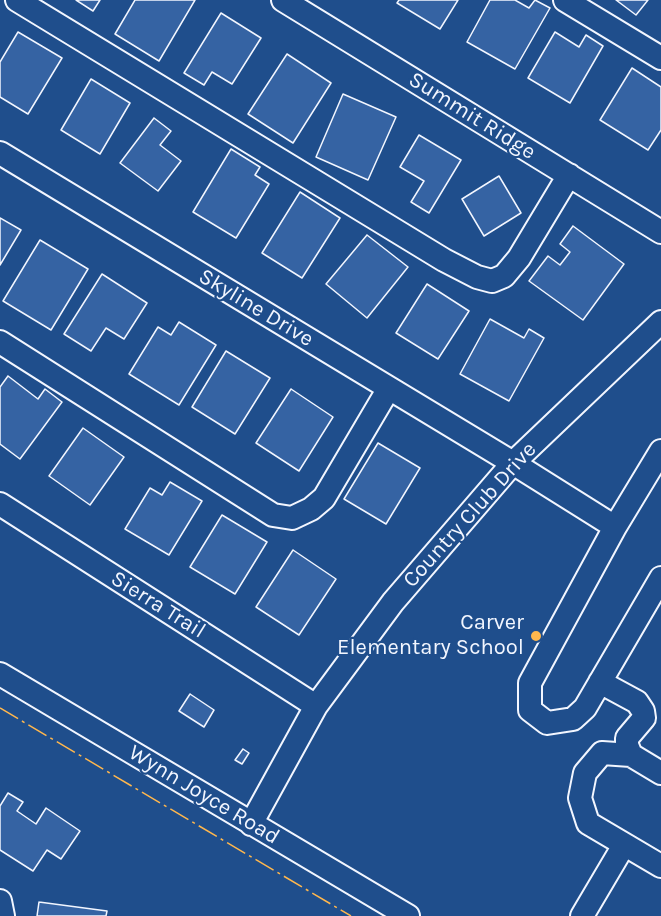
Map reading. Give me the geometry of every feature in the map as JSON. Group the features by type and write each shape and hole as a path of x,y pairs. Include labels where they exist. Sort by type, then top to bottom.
{"street":[{"path":"17,0 434,254 477,277 492,281 504,276 519,258 569,175"},
{"name":"Summit Ridge","path":"283,0 661,231"},
{"path":"565,0 661,58"},
{"name":"Skyline Drive","path":"0,153 615,527"},
{"name":"Country Club Drive","path":"251,824 316,706 393,602 513,463 661,322"},
{"path":"0,342 273,515 292,518 311,509 324,498 389,388"},
{"path":"661,451 615,527 530,683 530,710 547,723 573,719 585,708 661,578"},
{"name":"Sierra Trail","path":"0,504 316,706"},
{"name":"Wynn Joyce Road","path":"0,674 408,916"},
{"path":"600,682 637,702 643,711 644,718 627,738 627,745 632,755"},
{"path":"661,772 632,755 602,753 585,773 580,798 588,823 661,866"},
{"path":"582,916 624,845"},
{"path":"0,901 3,916"}],"building":[{"path":"76,0 100,0 93,11"},
{"path":"135,0 195,0 159,61 115,34"},
{"path":"399,0 458,0 440,29 397,3"},
{"path":"490,0 515,0 529,8 535,0 550,8 515,69 467,42"},
{"path":"616,0 648,0 636,15"},
{"path":"221,13 261,38 232,84 212,72 204,85 184,73"},
{"path":"18,32 62,58 28,114 0,97 0,62"},
{"path":"555,32 579,47 586,35 603,46 570,103 528,78"},
{"path":"287,54 331,83 293,143 248,114"},
{"path":"632,68 661,87 661,130 648,150 600,120"},
{"path":"91,79 130,103 100,154 61,130"},
{"path":"343,94 396,117 368,180 316,157"},
{"path":"154,118 171,131 160,145 181,161 158,191 120,163"},
{"path":"419,135 461,160 429,213 411,202 424,181 400,167"},
{"path":"231,149 260,167 255,175 269,184 236,238 193,212"},
{"path":"499,176 521,213 484,236 462,199"},
{"path":"300,192 340,218 302,278 262,253"},
{"path":"0,218 21,230 0,265"},
{"path":"573,226 624,264 583,320 529,281 548,256 560,265 570,252 560,244"},
{"path":"367,235 408,267 367,318 326,284"},
{"path":"40,240 88,269 51,330 3,301"},
{"path":"102,274 147,303 124,339 106,328 91,351 64,334"},
{"path":"427,284 469,311 438,359 396,333"},
{"path":"490,319 524,338 529,329 544,338 509,401 460,374"},
{"path":"179,322 216,345 179,405 129,374 158,327 171,335"},
{"path":"226,351 270,378 235,434 192,407"},
{"path":"8,376 38,399 45,389 62,402 20,459 0,444 0,387"},
{"path":"291,389 333,417 299,471 256,443"},
{"path":"83,428 124,457 90,505 49,476"},
{"path":"378,443 420,468 386,524 344,499"},
{"path":"170,482 202,501 169,555 125,529 150,488 162,495"},
{"path":"222,515 267,542 235,594 190,567"},
{"path":"293,550 336,579 299,635 256,607"},
{"path":"190,694 214,710 204,727 179,711"},
{"path":"243,749 249,753 242,764 235,760"},
{"path":"8,793 23,802 17,811 36,824 46,808 80,831 61,859 47,850 33,871 0,850 0,806"},
{"path":"39,902 107,911 106,916 37,916"}],"power":[{"path":"0,708 351,916"}],"place":[{"name":"Carver Elementary School","path":"536,636"}]}
